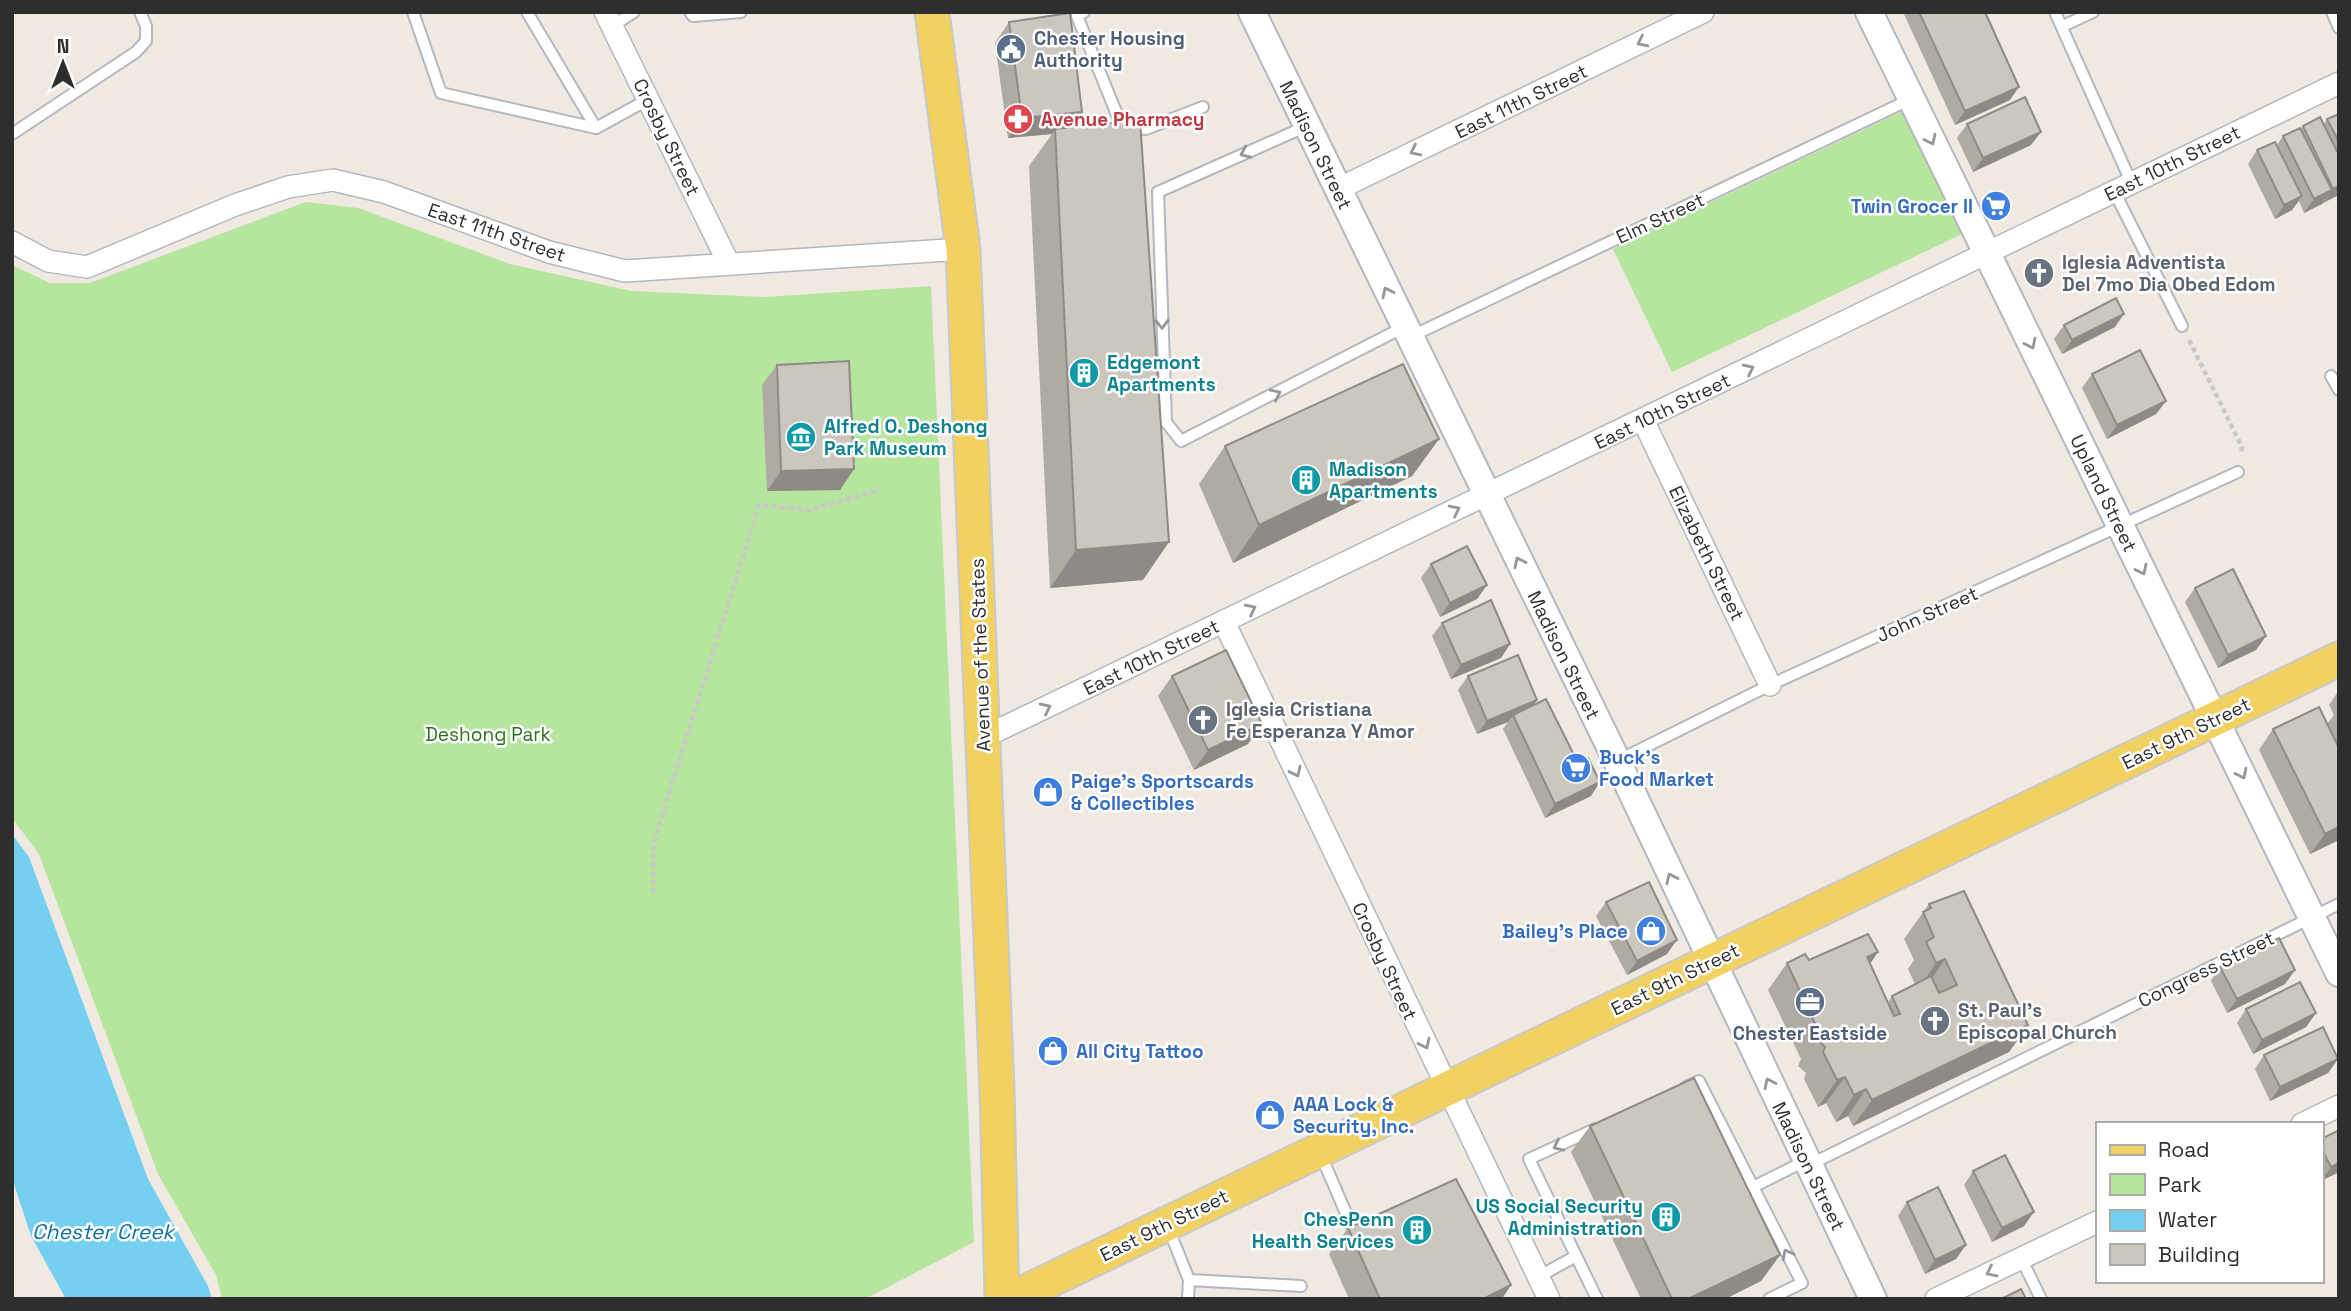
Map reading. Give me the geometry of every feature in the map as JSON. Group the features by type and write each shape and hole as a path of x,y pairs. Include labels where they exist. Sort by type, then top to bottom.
{"main road":[{"name":"Avenue of the States","path":"932,12 963,249 1003,1243 1002,1299"},
{"name":"East 9th Street","path":"1011,1299 2339,659"}],"street":[{"name":"Madison Street","path":"1252,12 1617,761 1873,1299"},
{"name":"East 11th Street","path":"1338,189 1703,12"},
{"name":"Upland Street","path":"1869,12 2339,973"},
{"name":"Crosby Street","path":"608,19 728,262"},
{"name":"East 10th Street","path":"984,737 2339,83"},
{"name":"East 11th Street","path":"12,242 48,261 87,267 234,205 288,187 333,180 384,192 549,252 625,271 728,262 963,249"},
{"name":"Elizabeth Street","path":"1643,420 1770,685"},
{"name":"Crosby Street","path":"1224,622 1549,1299"},
{"path":"2306,1122 2339,1106"},
{"path":"1936,1299 2096,1222"}],"lane":[{"path":"12,135 136,52 146,41 146,26 140,12"},
{"path":"413,12 442,93 596,128 649,99"},
{"path":"527,12 596,128"},
{"path":"608,19 634,12"},
{"path":"690,12 693,16 741,12"},
{"path":"1084,12 1077,16 1122,127 1146,129 1203,107"},
{"path":"2055,12 2063,26 2122,186 2182,326"},
{"path":"2063,26 2093,12"},
{"path":"2332,12 2339,27"},
{"name":"Elm Street","path":"1307,126 1158,192 1166,422 1181,441 1407,332 1911,99"},
{"path":"2331,376 2339,390"},
{"name":"John Street","path":"1617,761 1770,685 2238,472"},
{"name":"Congress Street","path":"1753,1187 1808,1163 2339,904"},
{"path":"1675,1092 1699,1081 1802,1283 1769,1299"},
{"path":"1597,1299 1529,1159 1602,1126"},
{"path":"1319,1151 1352,1227"},
{"path":"1167,1224 1189,1280 1188,1299"},
{"path":"1538,1277 1576,1256"},
{"path":"2021,1258 2041,1299"},
{"path":"1189,1280 1301,1286"}],"path":[{"path":"2182,326 2242,447 2238,472"},
{"path":"653,893 653,848 659,826 759,505 809,510 880,490"}],"green space":[{"path":"1903,111 1962,234 1672,372 1613,249"},
{"name":"Deshong Park","path":"306,202 358,208 510,264 631,291 765,297 931,286 974,1242 865,1299 222,1299 216,1275 158,1174 39,854 12,818 12,265 50,283 90,283"}],"water":[{"name":"Chester Creek","path":"12,834 29,857 148,1179 208,1286 212,1299 66,1299 31,1236 12,1178"}],"building":[{"path":"1919,12 1985,12 2019,87 1965,111"},
{"path":"1070,13 1082,112 1022,118 1009,22"},
{"path":"2025,97 2041,132 1983,158 1967,124"},
{"path":"2339,114 2339,142 2327,119"},
{"path":"2320,117 2339,155 2339,186 2333,189 2303,126"},
{"name":"Edgemont Apartments","path":"1140,120 1169,542 1076,550 1055,129"},
{"path":"2300,128 2332,190 2314,199 2283,136"},
{"path":"2275,142 2302,196 2284,205 2257,150"},
{"path":"2116,298 2124,314 2072,340 2064,325"},
{"path":"2140,350 2166,401 2117,425 2092,374"},
{"name":"Alfred O. Deshong Park Museum","path":"849,361 854,469 781,471 777,365"},
{"path":"1403,364 1439,439 1259,525 1225,446"},
{"path":"1467,546 1487,585 1450,603 1431,564"},
{"path":"2233,569 2266,636 2228,655 2195,588"},
{"path":"1491,600 1510,644 1461,665 1442,623"},
{"path":"1226,650 1262,724 1208,750 1172,676"},
{"path":"1518,655 1537,700 1487,721 1468,676"},
{"path":"1546,699 1578,763 1588,758 1600,782 1555,804 1513,715"},
{"path":"2319,707 2339,748 2339,827 2325,834 2273,729"},
{"path":"1649,882 1677,940 1637,961 1606,902"},
{"name":"St. Paul's Episcopal Church","path":"1964,891 2028,1025 1872,1100 1866,1089 1854,1095 1845,1077 1837,1080 1823,1052 1825,1047 1817,1039 1819,1032 1787,963 1805,954 1809,960 1868,934 1878,952 1867,957 1894,1016 1900,1014 1892,996 1931,976 1939,993 1957,985 1945,959 1936,963 1926,942 1934,937 1923,912 1931,908 1929,904"},
{"path":"2279,938 2295,970 2237,999 2220,967"},
{"path":"2300,982 2316,1013 2262,1040 2246,1009"},
{"path":"2323,1027 2338,1059 2280,1087 2264,1055"},
{"name":"US Social Security Administration","path":"1694,1078 1780,1255 1688,1299 1672,1299 1590,1126"},
{"path":"2339,1130 2339,1163 2331,1167 2323,1152 2323,1138"},
{"path":"2005,1155 2034,1212 2002,1228 1973,1171"},
{"name":"ChesPenn Health Services","path":"1456,1179 1511,1285 1483,1299 1380,1299 1348,1228"},
{"path":"1938,1187 1966,1245 1935,1260 1907,1202"},
{"path":"2021,1289 2026,1299 2001,1299"}],"place":[{"name":"Chester Housing Authority","path":"1011,49"},
{"name":"Avenue Pharmacy","path":"1018,119"},
{"name":"Twin Grocer II","path":"1996,206"},
{"name":"Iglesia Adventista Del 7mo Dia Obed Edom","path":"2039,273"},
{"name":"Edgemont Apartments","path":"1084,373"},
{"name":"Alfred O. Deshong Park Museum","path":"801,437"},
{"name":"Madison Apartments","path":"1306,480"},
{"name":"Iglesia Cristiana Fe Esperanza Y Amor","path":"1203,720"},
{"name":"Buck's Food Market","path":"1576,768"},
{"name":"Paige's Sportscards & Collectibles","path":"1048,792"},
{"name":"Bailey's Place","path":"1651,931"},
{"name":"Chester Eastside","path":"1810,1002"},
{"name":"St. Paul's Episcopal Church","path":"1935,1021"},
{"name":"All City Tattoo","path":"1053,1051"},
{"name":"AAA Lock & Security, Inc.","path":"1270,1115"},
{"name":"US Social Security Administration","path":"1666,1217"},
{"name":"ChesPenn Health Services","path":"1417,1230"}]}
